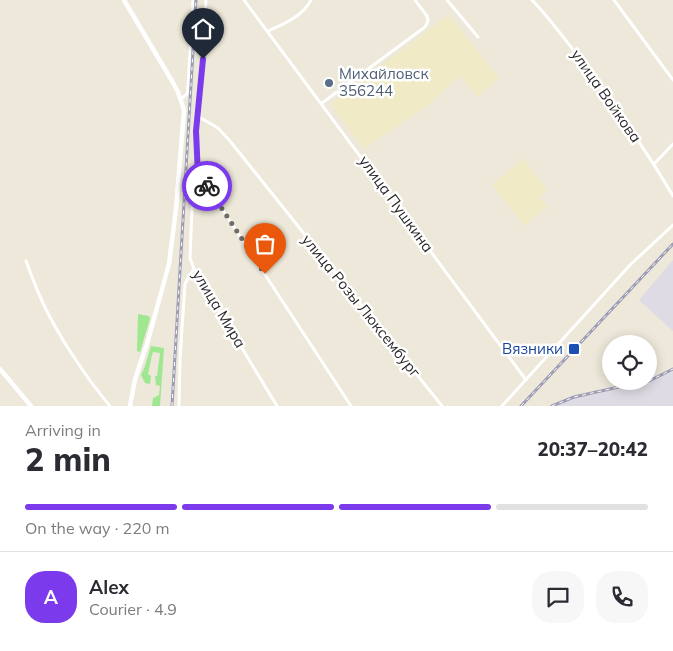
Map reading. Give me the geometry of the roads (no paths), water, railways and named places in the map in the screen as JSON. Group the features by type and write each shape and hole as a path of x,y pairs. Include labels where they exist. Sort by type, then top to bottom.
{"main road":[{"path":"124,0 172,81 184,110 176,209 168,264 130,406"},
{"path":"0,369 32,406"}],"street":[{"path":"181,99 187,94 188,87 193,0"},
{"path":"199,117 206,0"},
{"name":"улица Пушкина","path":"244,0 526,380"},
{"path":"268,31 288,22 307,8 311,0"},
{"path":"322,103 425,27 428,21 427,16 415,0"},
{"path":"447,0 478,37"},
{"name":"улица Войкова","path":"532,0 557,28 613,104 654,164 673,196"},
{"path":"614,0 673,80"},
{"name":"улица Мира","path":"199,117 196,131 198,176 193,187 190,258 194,269 277,406"},
{"name":"улица Розы Люксембург","path":"199,117 218,128 230,141 442,406"},
{"path":"654,164 673,144"},
{"path":"198,176 217,200 352,406"},
{"path":"502,406 630,265 673,225"},
{"path":"26,261 49,315 96,388 110,406"},
{"path":"179,406 180,358 186,284 188,276 194,269"}],"railway":[{"path":"172,406 196,0"},
{"path":"521,406 673,244"},
{"path":"657,377 673,369"},
{"path":"552,406 574,397 606,390"}],"place":[{"name":"Михайловск 356244","path":"329,83"},
{"name":"Вязники","path":"574,349"}]}
